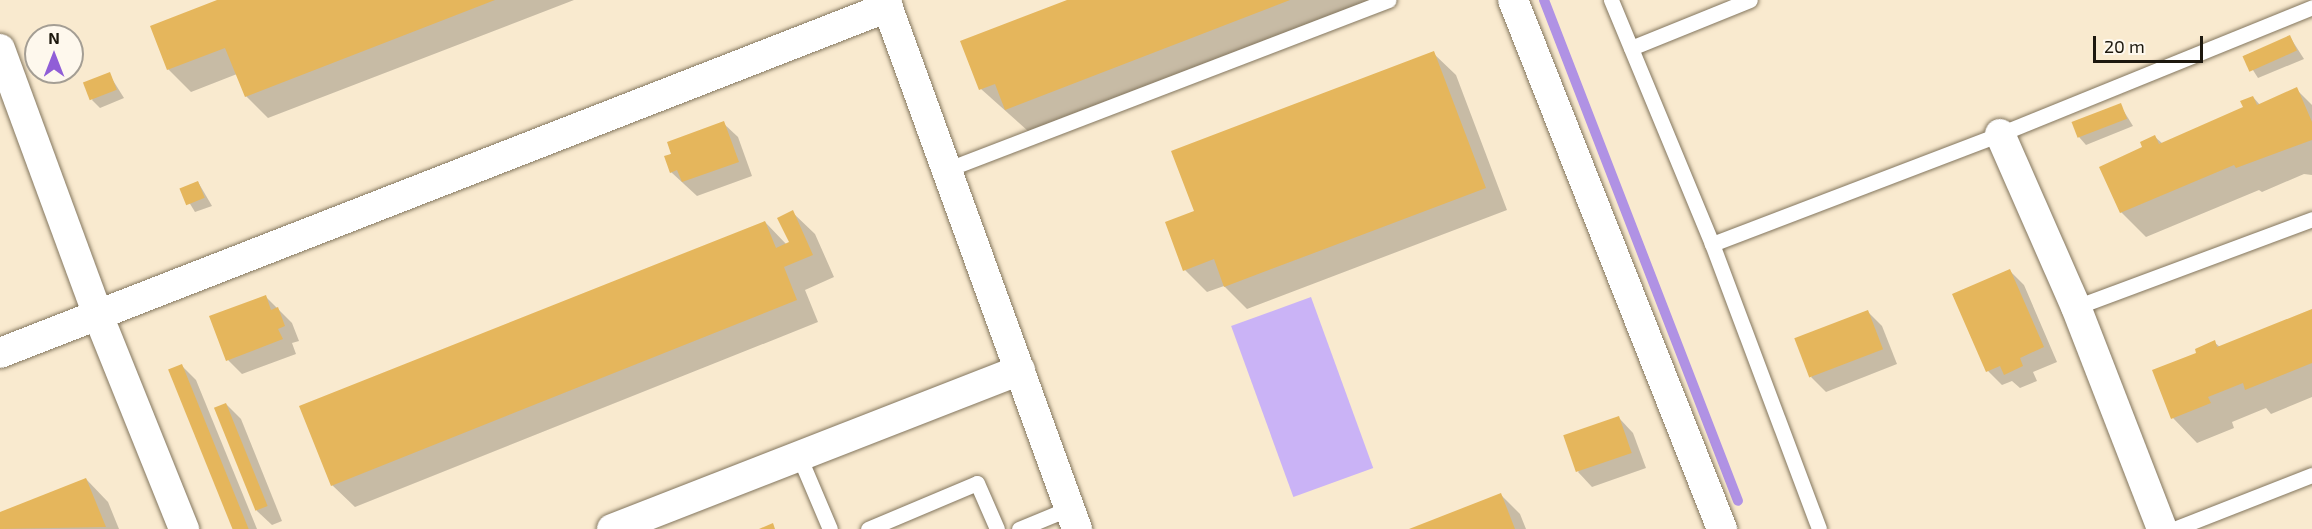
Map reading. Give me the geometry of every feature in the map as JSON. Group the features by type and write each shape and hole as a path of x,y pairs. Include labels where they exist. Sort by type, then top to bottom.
{"street":[{"path":"1513,0 1722,529"},
{"path":"0,353 893,2 948,169 1073,519"},
{"path":"0,49 98,315 184,529"},
{"path":"2000,134 2076,307 2162,529"},
{"path":"612,529 1020,370"}],"lane":[{"path":"948,169 1389,0"},
{"path":"1611,0 1712,244 1819,529"},
{"path":"1631,48 1750,0"},
{"path":"1712,244 2000,134 2312,7"},
{"path":"2076,307 2312,219"},
{"path":"799,456 830,529"},
{"path":"2174,529 2312,475"},
{"path":"868,529 977,483 997,529"},
{"path":"1019,529 1073,519"}],"shaded area":[{"path":"1311,297 1373,468 1293,497 1231,326"}],"building":[{"path":"217,0 495,0 245,97 225,48 167,70 150,26"},
{"path":"1067,0 1290,0 1005,110 995,84 979,90 960,41"},
{"path":"2290,35 2297,51 2249,72 2242,56"},
{"path":"1434,51 1486,188 1224,287 1214,259 1183,271 1165,222 1194,211 1171,151"},
{"path":"110,72 117,90 90,100 84,82"},
{"path":"2297,87 2312,122 2312,140 2236,168 2234,165 2120,213 2099,167 2142,147 2140,142 2155,135 2159,144 2243,107 2240,101 2253,96 2257,105"},
{"path":"2121,103 2127,119 2078,138 2072,122"},
{"path":"724,121 739,162 682,182 677,170 670,173 664,156 671,154 667,142"},
{"path":"198,181 205,198 186,205 179,188"},
{"path":"793,210 813,255 784,267 797,300 331,486 299,406 765,221 776,248 789,242 777,218"},
{"path":"2010,269 2044,347 2020,358 2023,366 2004,375 2000,366 1986,372 1952,294"},
{"path":"266,295 271,310 278,307 285,326 278,329 283,339 226,361 209,316"},
{"path":"2312,309 2312,363 2245,390 2243,383 2208,397 2211,403 2171,419 2152,370 2196,353 2195,349 2215,340 2217,347"},
{"path":"1868,310 1883,349 1809,378 1794,338"},
{"path":"182,364 249,529 232,529 168,370"},
{"path":"226,403 268,506 256,511 214,408"},
{"path":"1619,416 1632,453 1576,472 1563,435"},
{"path":"86,478 106,527 0,529 0,512"},
{"path":"1501,493 1515,529 1409,529"},
{"path":"773,523 775,529 759,529"}],"waterway":[{"path":"1544,0 1738,501"}]}
